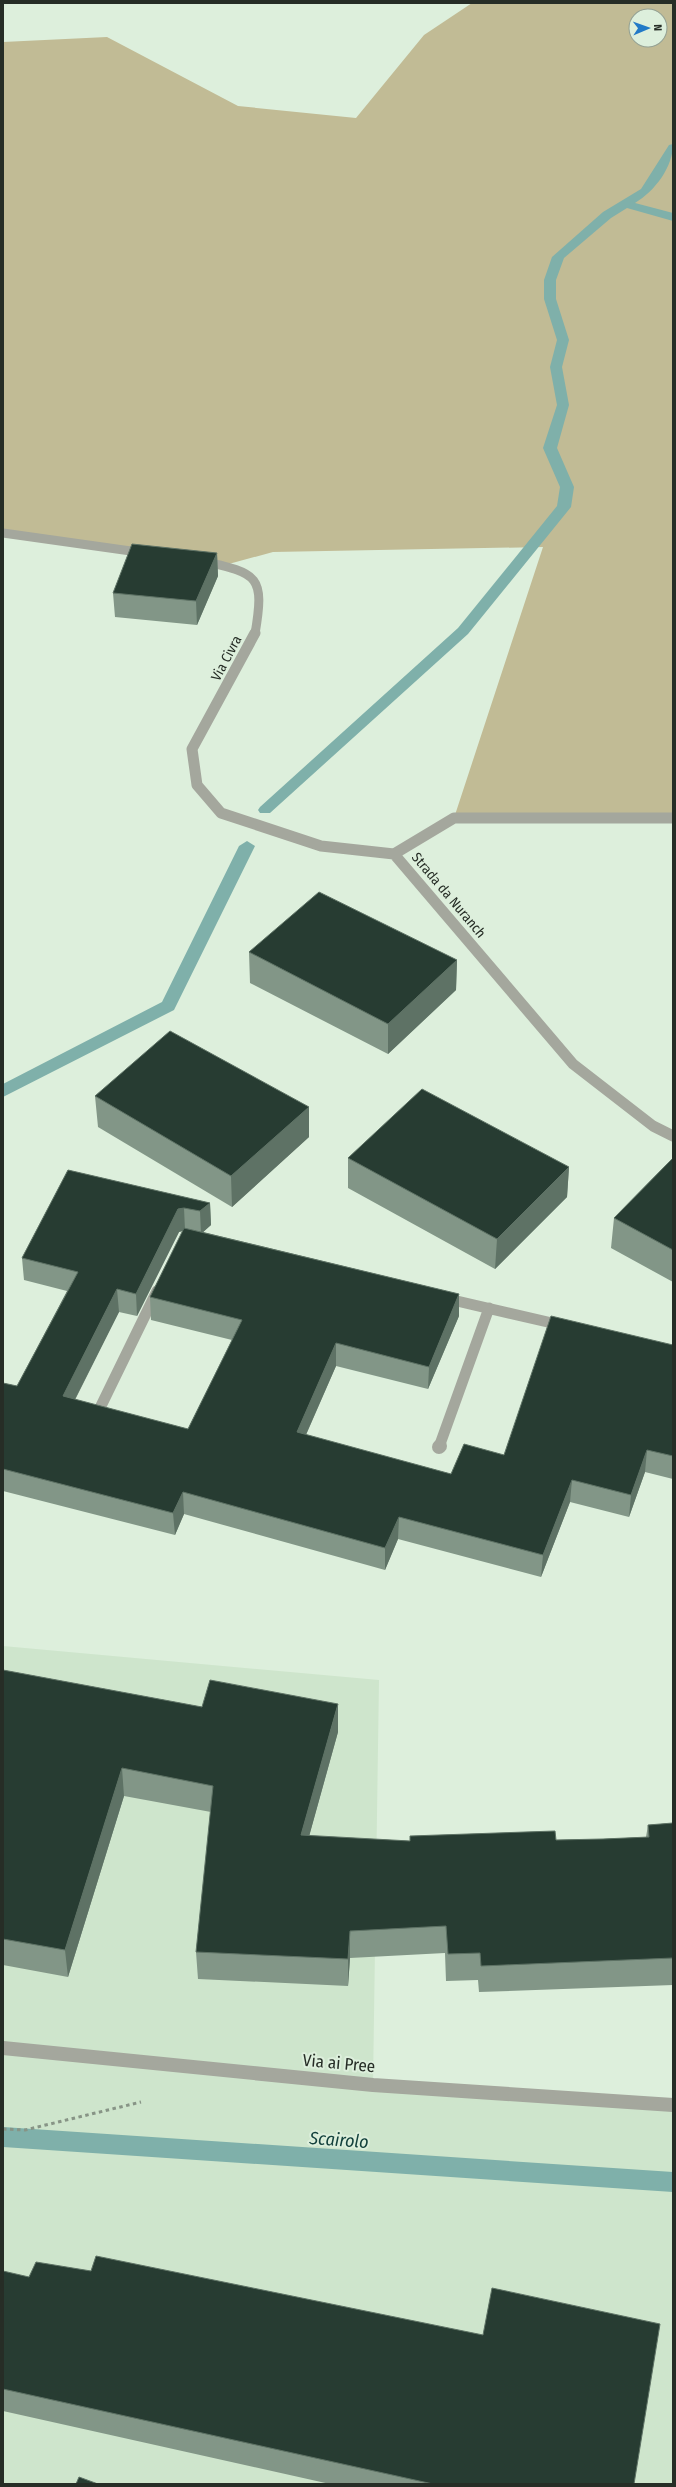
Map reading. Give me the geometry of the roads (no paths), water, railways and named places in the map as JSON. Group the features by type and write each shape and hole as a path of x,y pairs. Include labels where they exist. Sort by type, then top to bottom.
{"street":[{"path":"3,533 156,555"},
{"name":"Via Civra","path":"194,560 242,570 253,578 260,596 255,634 192,749 197,785 222,813 321,846 394,854"},
{"name":"Strada da Nuranch","path":"673,818 454,818 394,854 573,1064 654,1126 673,1136"},
{"path":"100,1408 163,1279"},
{"path":"428,1294 574,1328"},
{"path":"439,1447 489,1308"},
{"name":"Via ai Pree","path":"3,2048 366,2084 673,2105"}],"waterway":[{"path":"265,810 463,631 564,507 567,487 550,448 563,405 556,367 563,340 550,299 550,280 558,257 607,215 646,191 673,147"},
{"path":"627,204 673,217"},
{"path":"3,1091 168,1006 247,846"},
{"name":"Scairolo","path":"3,2137 673,2182"}]}
